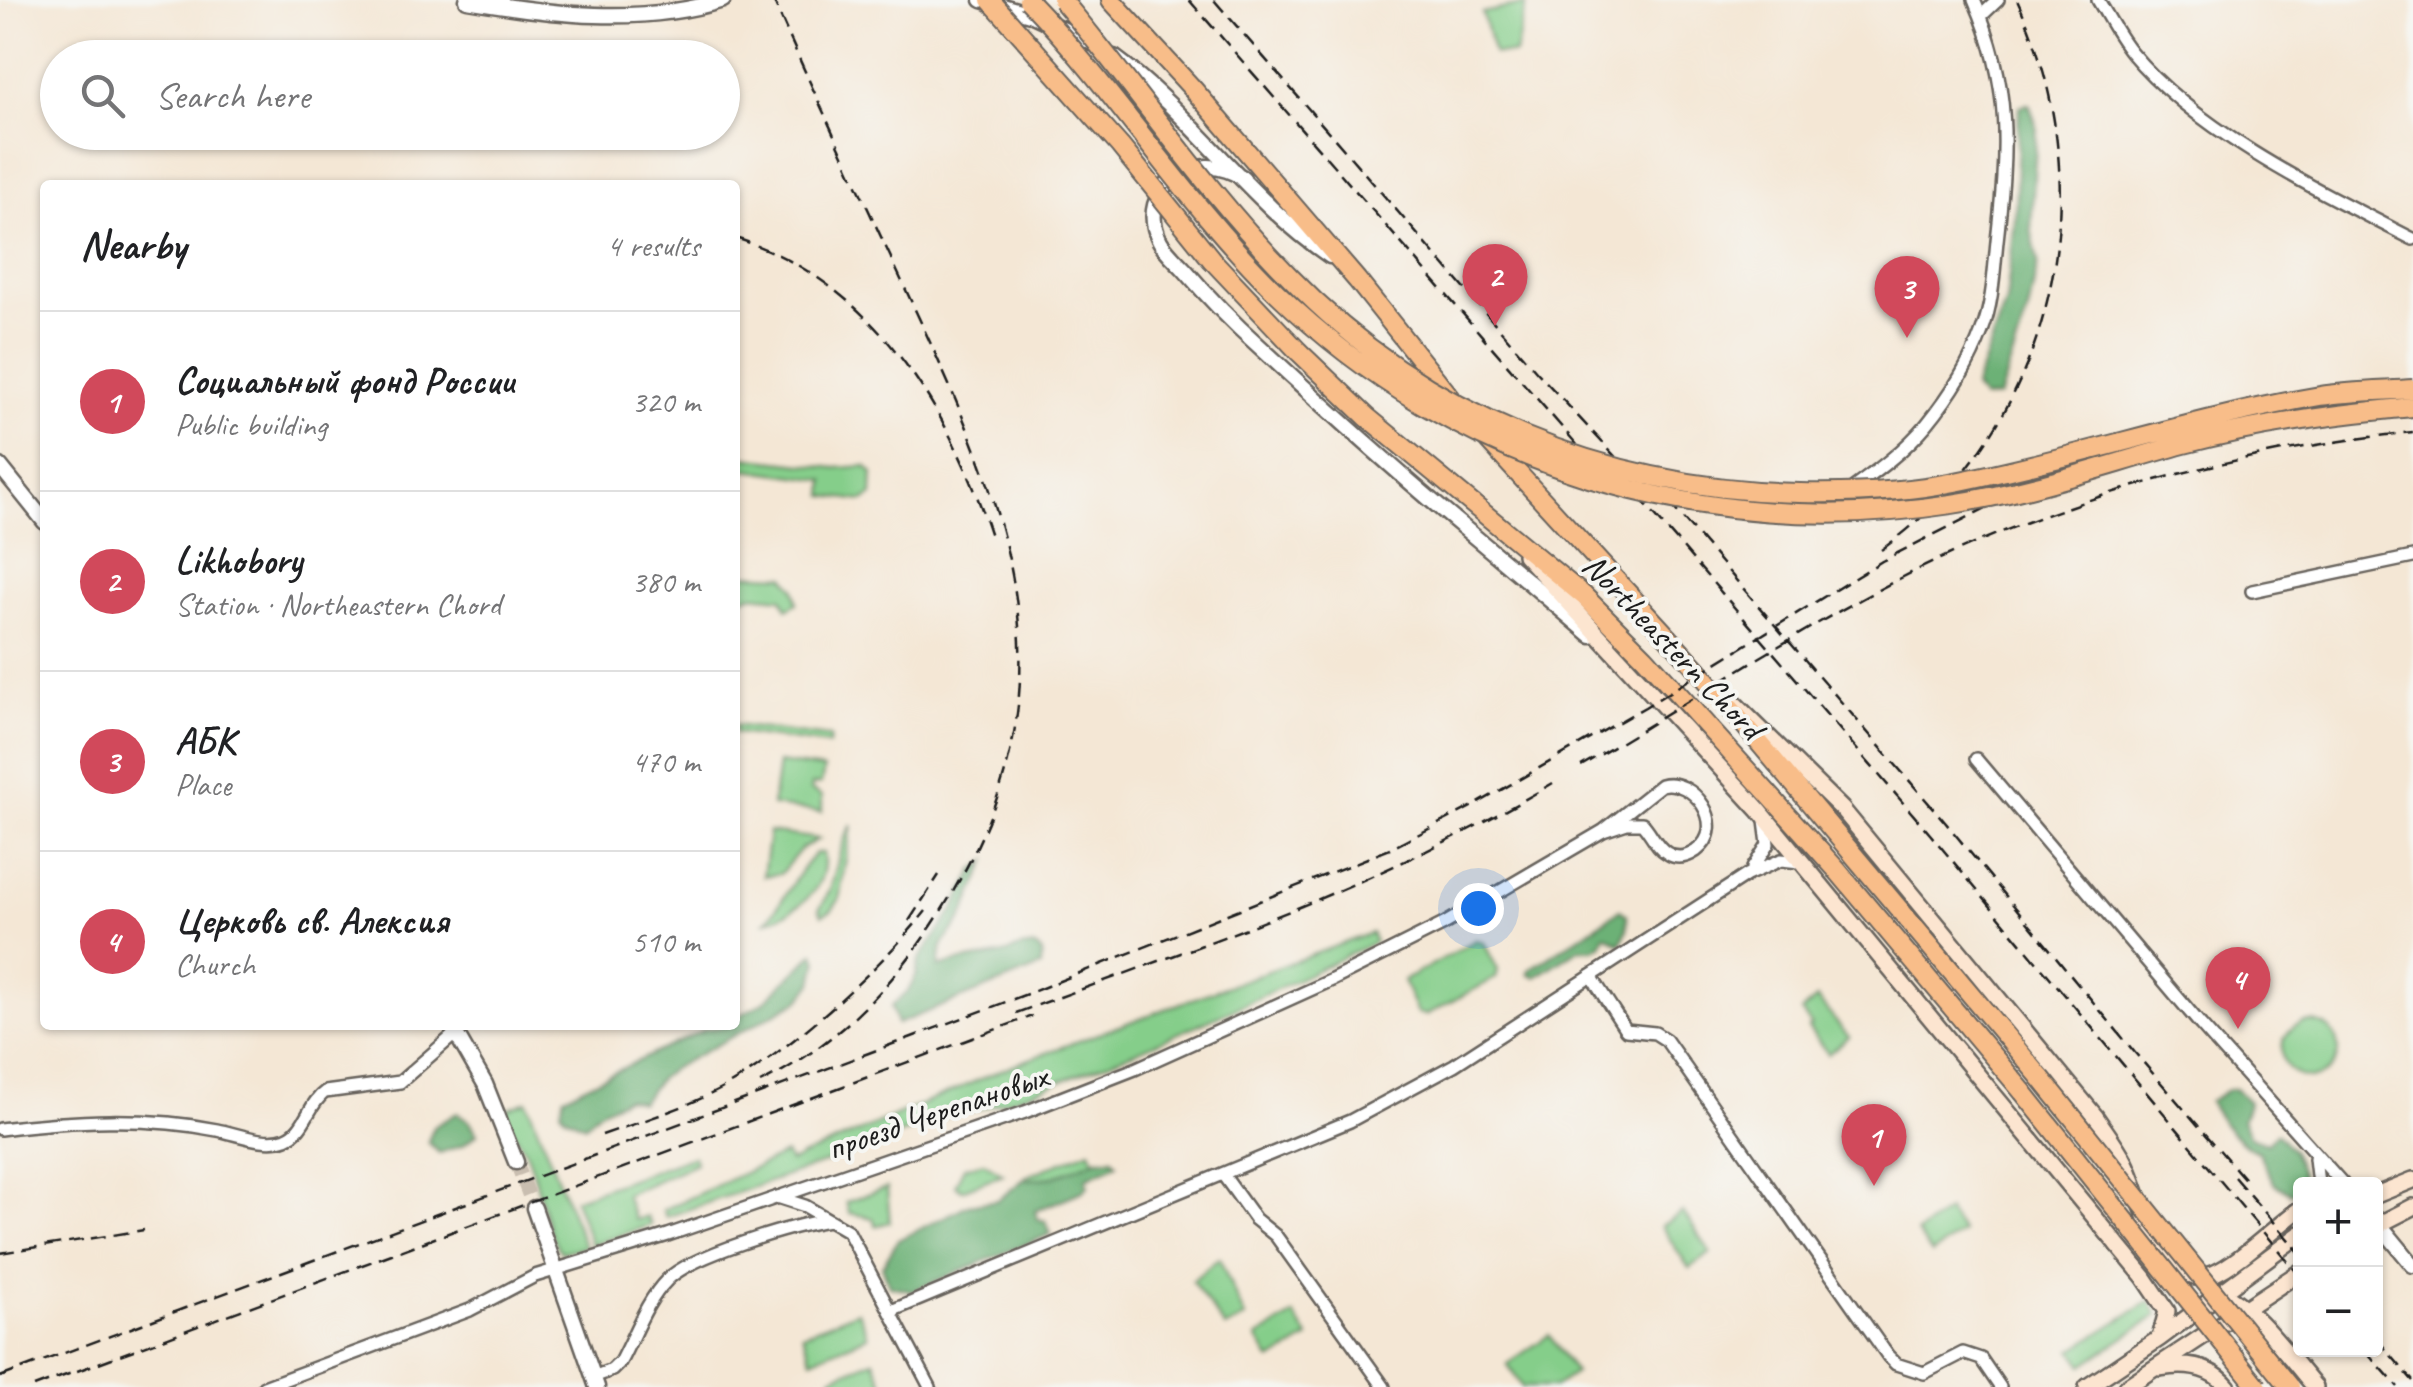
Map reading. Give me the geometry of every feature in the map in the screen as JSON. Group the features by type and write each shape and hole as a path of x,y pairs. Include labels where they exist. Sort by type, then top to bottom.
{"main road":[{"name":"Northeastern Chord","path":"990,0 1120,146 1212,260 1300,352 1368,416 1584,596 1699,715 1836,869 2022,1092 2258,1387"},
{"path":"1028,0 1264,279 1350,358 1418,404 1496,445 1595,482 1689,504 1852,514 1953,504 2062,480 2188,443 2327,415 2413,408"},
{"path":"1062,0 1222,201 1289,277 1357,340 1424,387 1501,428 1601,465 1694,486 1854,494 1953,483 2185,424 2322,396 2413,388"},
{"name":"Northeastern Chord","path":"1110,0 1193,89 1344,265 1453,401 1699,671 2040,1078 2290,1387"},
{"path":"1492,518 1760,810 2144,1277 2167,1311 2160,1338"},
{"path":"1699,671 1842,809 2095,1116 2127,1165 2154,1236 2174,1264 2202,1277 2226,1268 2293,1214"},
{"path":"2383,1192 2413,1180"},
{"path":"2383,1220 2413,1207"},
{"path":"2087,1387 2293,1239"},
{"path":"2126,1387 2293,1277"},
{"path":"2220,1293 2246,1308 2315,1387"},
{"path":"2156,1369 2204,1369 2228,1387"}],"street":[{"path":"467,0 607,15 698,8 723,0"},
{"path":"982,0 1030,14 1086,38 1151,86 1315,246 1344,265"},
{"path":"1821,512 1926,426 1954,386 1983,330 1994,277 2006,150 2000,76 1974,0"},
{"path":"1981,16 1998,0"},
{"path":"2098,0 2132,52 2186,104 2266,162 2413,239"},
{"path":"1243,178 1227,168 1209,165 1190,168 1174,178 1162,192 1156,209 1156,227 1162,244 1223,314 1340,422 1634,674"},
{"path":"0,466 40,516"},
{"path":"2252,591 2413,557"},
{"path":"1976,759 2337,1177"},
{"name":"проезд Черепановых","path":"264,1387 470,1310 524,1281 1025,1112 1217,1033 1444,924 1603,830 1670,783 1686,789 1706,810 1711,822 1711,834 1704,845 1678,858 1667,854 1642,823 1603,830"},
{"path":"1747,875 1768,844 1760,810"},
{"path":"892,1311 1224,1176 1392,1100 1467,1057 1747,875 1781,860 1796,860 1806,866"},
{"path":"1591,976 1626,1030 1655,1033 1666,1040 1888,1356 1896,1364 1924,1374 1963,1353 1981,1359 2000,1387"},
{"path":"0,1129 118,1121 193,1126 262,1140 283,1139 297,1129 318,1097 326,1092 400,1082 453,1030"},
{"path":"455,1030 484,1084 516,1162"},
{"path":"2313,1154 2317,1177"},
{"path":"1224,1176 1254,1219 1276,1236 1384,1387"},
{"path":"778,1196 805,1206 848,1231 930,1387"},
{"path":"534,1208 595,1382"},
{"name":"проезд Черепановых","path":"595,1382 620,1362 658,1292 675,1272 700,1259 830,1220"},
{"path":"2383,1230 2413,1265"},
{"path":"2187,1318 2226,1268"}],"green space":[{"path":"1526,4 1515,54 1494,54 1482,13"},
{"path":"2029,104 2037,127 2031,229 2038,263 2028,312 1999,397 1983,399 1974,388 2006,302 2015,219 2019,106"},
{"path":"740,457 836,468 866,466 873,473 872,495 864,501 824,496 825,480 740,469"},
{"path":"740,574 785,576 794,588 797,603 787,609 782,598 750,595 740,599"},
{"path":"740,726 830,737 829,745 740,734"},
{"path":"778,763 824,769 821,784 812,785 811,790 822,796 822,812 772,806"},
{"path":"852,825 839,900 822,915 819,909"},
{"path":"769,832 819,839 801,849 780,874 763,876"},
{"path":"816,853 823,853 824,865 809,897 789,912 766,921 802,869"},
{"path":"987,861 962,919 942,946 939,967 1032,947 1042,952 1041,967 897,1024 891,1006 907,993 919,960 953,911 974,870"},
{"path":"1620,910 1627,915 1627,930 1621,944 1605,935 1601,945 1594,949 1579,949 1536,977 1529,975 1529,970"},
{"path":"1371,933 1375,942 1198,1025 1089,1070 991,1106 930,1119 871,1147 666,1217 663,1210 785,1154 790,1162 1008,1067"},
{"path":"1476,940 1484,943 1498,970 1496,978 1426,1015 1417,1013 1403,981"},
{"path":"814,953 818,960 813,983 800,1000 672,1069 641,1102 626,1098 598,1112 585,1125 561,1110 564,1096 703,1030 740,1030 740,1015 764,1002"},
{"path":"1817,999 1849,1037 1828,1054 1801,1012"},
{"path":"2310,1022 2330,1030 2338,1050 2330,1070 2310,1078 2290,1070 2282,1050 2290,1030"},
{"path":"2235,1089 2249,1102 2242,1120 2250,1137 2267,1143 2276,1133 2293,1151 2302,1177 2293,1177 2293,1193 2275,1185 2258,1152 2236,1137 2209,1102"},
{"path":"527,1101 585,1247 561,1252 550,1232 531,1163 506,1115 507,1109"},
{"path":"457,1113 470,1121 477,1134 463,1145 439,1153 428,1142 433,1127"},
{"path":"1090,1150 1097,1166 1032,1193 1025,1177"},
{"path":"693,1156 696,1163 625,1195 635,1220 647,1216 651,1225 591,1245 574,1199"},
{"path":"1113,1158 1117,1164 1086,1178 1088,1186 1083,1191 1035,1211 1038,1219 1046,1221 1051,1234 912,1291 890,1286 882,1266 898,1240 968,1205 998,1200 1023,1180 1054,1177 1097,1159"},
{"path":"984,1162 1003,1174 962,1190 955,1185 964,1167"},
{"path":"887,1188 890,1222 876,1226 873,1218 849,1213 846,1202"},
{"path":"1947,1211 1962,1232 1932,1254 1917,1233"},
{"path":"1683,1212 1711,1253 1689,1268 1661,1226"},
{"path":"1219,1258 1245,1318 1225,1328 1192,1281"},
{"path":"2150,1301 2158,1315 2083,1365 2072,1350"},
{"path":"858,1311 868,1336 812,1359 802,1334"},
{"path":"1294,1315 1309,1338 1271,1361 1257,1338"},
{"path":"1549,1335 1575,1373 1554,1387 1522,1387 1507,1364"},
{"path":"874,1360 885,1387 836,1387 832,1377"}],"tunnel":[{"path":"516,1162 534,1208"}],"railway":[{"path":"760,1083 815,1050 864,1009 906,961 943,908 986,825 1011,747 1020,670 1016,595 999,521 974,445 773,0"},
{"path":"1189,0 1607,479"},
{"path":"1214,0 1537,372 1624,466"},
{"path":"1881,550 1940,499 1988,439 2024,372 2047,301 2059,226 2058,149 2044,73 2017,0"},
{"path":"740,240 783,257 826,284 865,317 898,354 953,441 991,536"},
{"path":"0,1377 1027,994 1390,849 1645,707 1882,561 2039,481 2100,457 2259,414 2316,404 2413,397"},
{"path":"1581,766 1851,605 2000,533 2173,475 2292,449 2413,432"},
{"path":"1653,484 1945,822 2249,1184"},
{"path":"1638,496 1930,834 2293,1268"},
{"path":"1016,1013 1290,911 1424,852 1553,783"},
{"path":"909,921 939,875"},
{"path":"602,1135 700,1099 754,1069 834,1005 926,911"},
{"path":"34,1387 1032,1016"},
{"path":"2234,1177 2293,1245"},
{"path":"0,1253 144,1230"},
{"path":"2383,1346 2413,1381"},
{"path":"2371,1357 2398,1387"}],"place":[{"name":"Likhobory","path":"1495,326"},
{"name":"АБК","path":"1907,338"},
{"name":"Церковь св. Алексия","path":"2238,1029"},
{"name":"Социальный фонд России","path":"1874,1186"}]}
